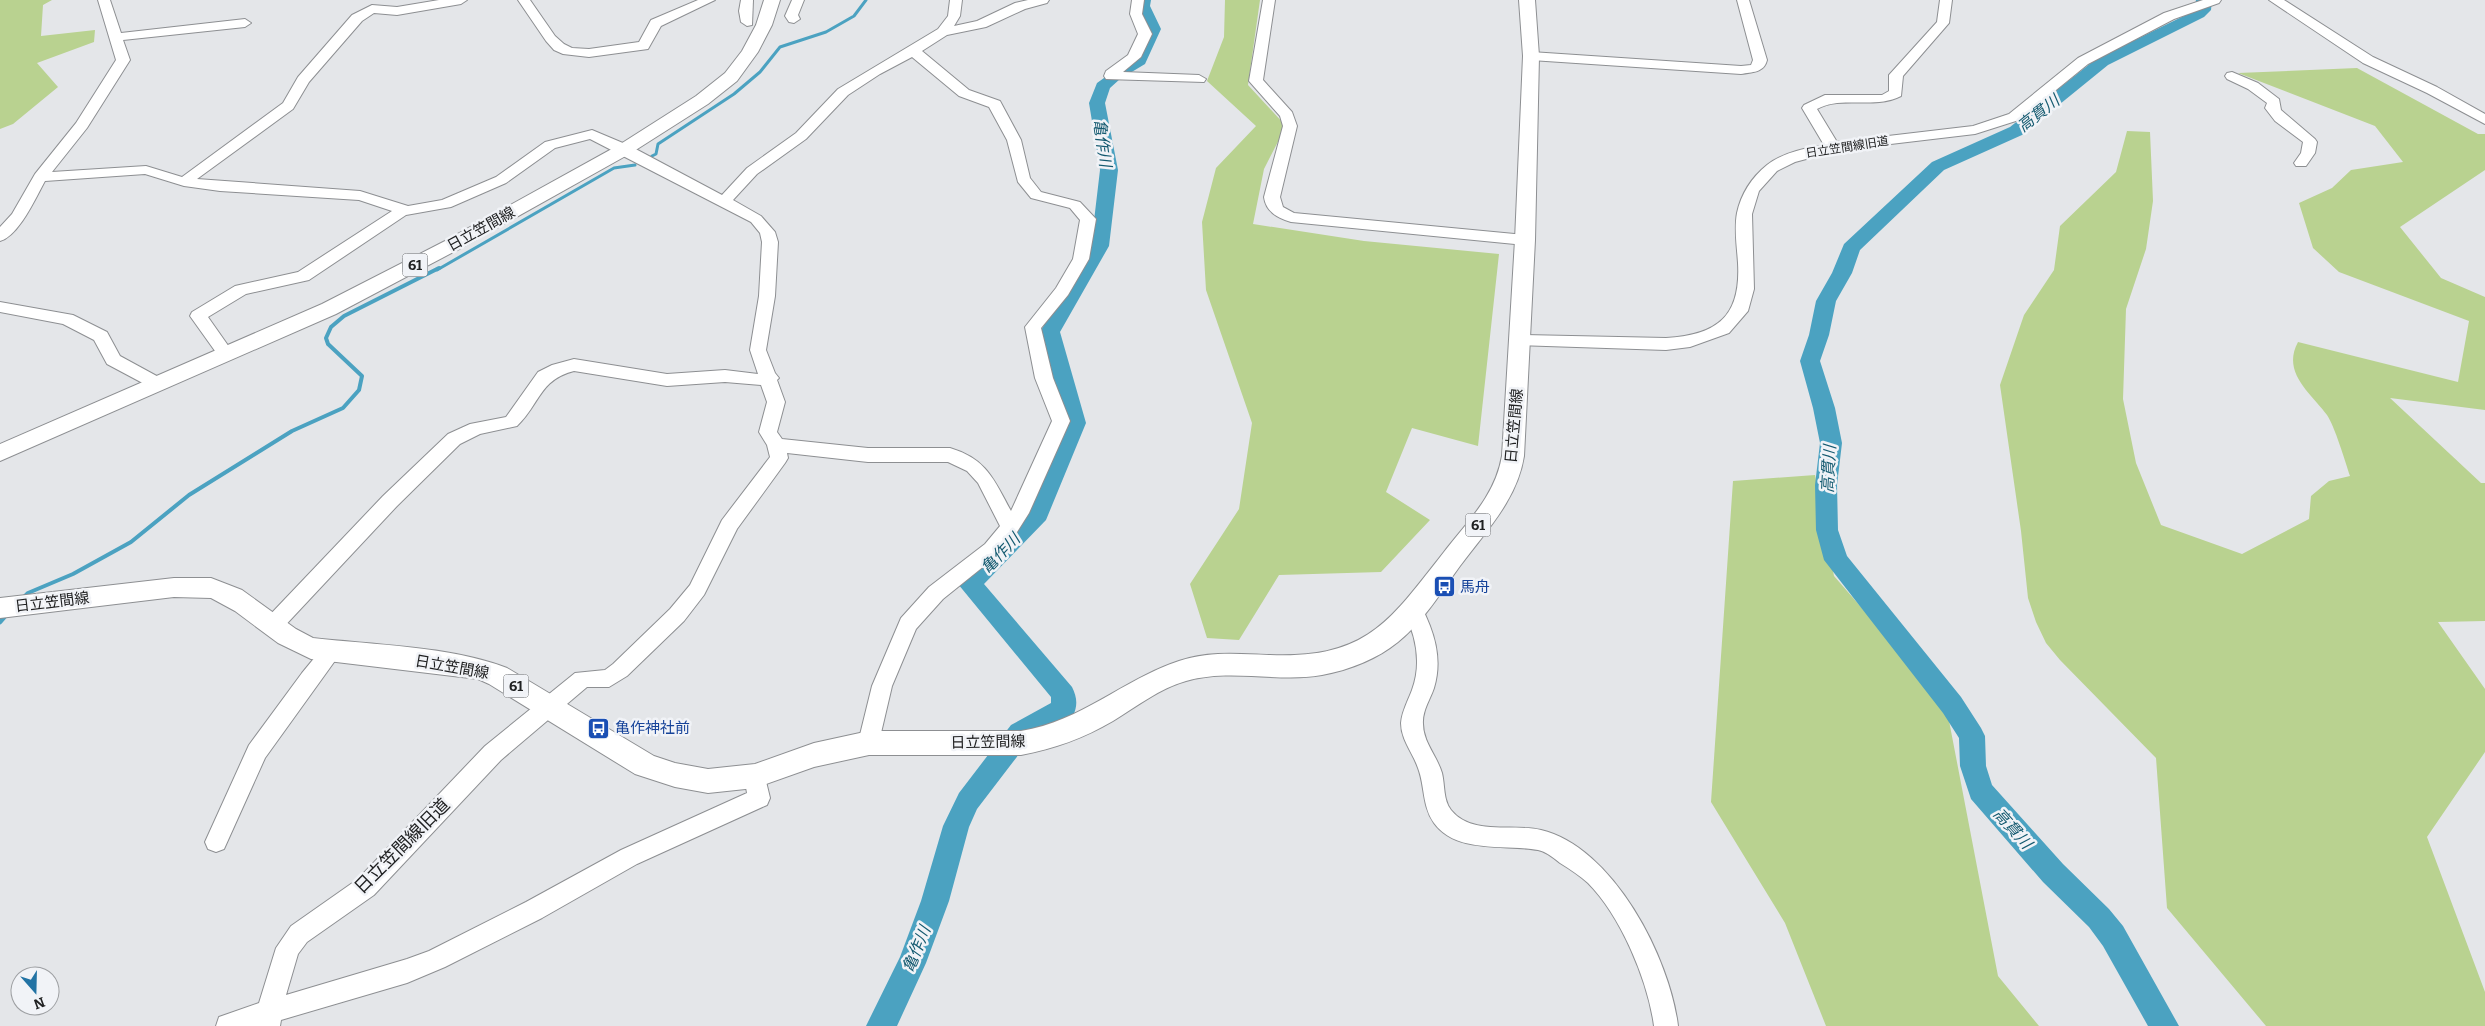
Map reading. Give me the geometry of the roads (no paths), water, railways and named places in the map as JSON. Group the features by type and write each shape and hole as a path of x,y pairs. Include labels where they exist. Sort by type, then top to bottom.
{"main road":[{"name":"日立笠間線","path":"0,453 329,309 454,244 625,149 702,100 731,77 750,52 764,25 772,0"},
{"name":"日立笠間線","path":"9,607 176,588 207,588 234,598 293,642 311,648 480,669 498,676 644,765 675,775 708,781 755,776 814,755 869,743 1015,743 1058,734 1079,726 1158,681 1195,666 1216,664 1318,664 1340,660 1378,643 1413,610 1487,514 1509,475 1513,456 1525,240 1531,56 1527,0"}],"street":[{"path":"0,236 18,216 40,178 82,125 123,60 104,0"},
{"path":"184,182 288,106 303,80 357,18 372,9 397,11 461,0"},
{"path":"524,0 558,46 570,51 586,53 629,45 643,46 656,23 710,0"},
{"path":"746,22 748,13 745,11 748,0"},
{"path":"794,19 790,16 798,0"},
{"path":"943,32 954,16 956,0"},
{"path":"723,202 752,171 801,136 843,92 875,71 914,51 943,32 980,24 1020,6 1043,0"},
{"path":"1138,0 1136,14 1145,34 1139,52 1136,58 1110,75 1199,79"},
{"path":"1269,0 1267,22 1256,81 1287,115 1290,126 1272,197 1272,203 1276,209 1291,216 1525,240"},
{"path":"1531,56 1741,70 1755,68 1759,65 1760,60 1743,0"},
{"path":"1833,148 1810,108 1824,99 1884,99 1896,93 1896,75 1943,23 1946,0"},
{"path":"2275,0 2354,52 2432,90 2485,120"},
{"name":"日立笠間線旧道","path":"1520,341 1664,344 1689,342 1712,335 1732,323 1741,311 1747,294 1743,235 1745,204 1753,186 1772,168 1793,156 1833,148 1967,132 1995,125 2014,117 2083,61 2170,16 2209,2"},
{"path":"117,37 245,23"},
{"path":"869,743 882,686 908,624 936,593 992,549 1010,527 1020,513 1061,421 1044,378 1033,327 1062,292 1081,259 1088,220 1075,205 1036,195 1023,179 1014,140 995,104 964,93 914,51"},
{"path":"2232,76 2264,93 2274,102 2272,108 2275,114 2303,132 2310,142 2308,153 2301,163"},
{"path":"226,354 198,316 241,290 303,276 404,210 446,204 501,180 550,145 564,140 592,134 625,149 756,219 767,232 770,242 767,296 758,350 770,378 776,402 768,432 776,445 779,458 729,525 697,590 677,615 620,670 609,678 582,679 550,708"},
{"path":"40,178 146,170 184,182 220,187 360,196 404,210"},
{"path":"0,307 67,319 102,336 113,360 158,384"},
{"path":"272,626 390,501 454,439 476,428 511,422 518,415 544,376 558,369 574,365 667,380 724,376 753,380 770,378"},
{"path":"776,445 868,455 950,455 973,466 985,479 1010,527"},
{"path":"1413,610 1424,630 1428,648 1424,686 1412,720 1413,734 1430,771 1436,801 1444,819 1455,827 1470,833 1543,840 1596,877 1627,920 1646,960 1658,989 1666,1017 1666,1026"},
{"path":"216,842 257,752 308,679 332,651"},
{"name":"日立笠間線旧道","path":"269,1019 288,948 299,934 366,887 493,753 550,708"},
{"path":"228,1026 269,1019 437,959 534,910 629,858 759,798 755,776"}],"waterway":[{"path":"652,156 656,154 658,144 734,94 760,72 780,47 826,32 854,16 866,0"},
{"name":"亀作川","path":"1118,75 1139,61 1153,29 1142,6 1143,0"},
{"name":"高貫川","path":"2164,1026 2113,936 2099,918 2053,873 1980,791 1973,766 1972,736 1952,705 1836,560 1827,530 1826,485 1831,443 1824,408 1810,361 1819,335 1826,301 1842,273 1851,248 1938,166 2016,131 2102,62 2199,14 2203,10 2204,0"},
{"name":"亀作川","path":"881,1026 912,963 935,901 956,826 968,801 1020,733 1064,708 1063,694 970,584 1038,514 1075,423 1050,332 1100,246 1109,170 1097,103 1103,86 1112,79"},
{"path":"437,270 614,168 635,165"},
{"path":"22,599 28,593 73,574 131,542 189,495 292,431 343,408 359,390 362,376 328,344 326,338 331,327 344,316 439,268"},
{"path":"0,622 7,614"}],"place":[{"name":"馬舟","path":"1444,587"},
{"name":"亀作神社前","path":"599,728"}]}
